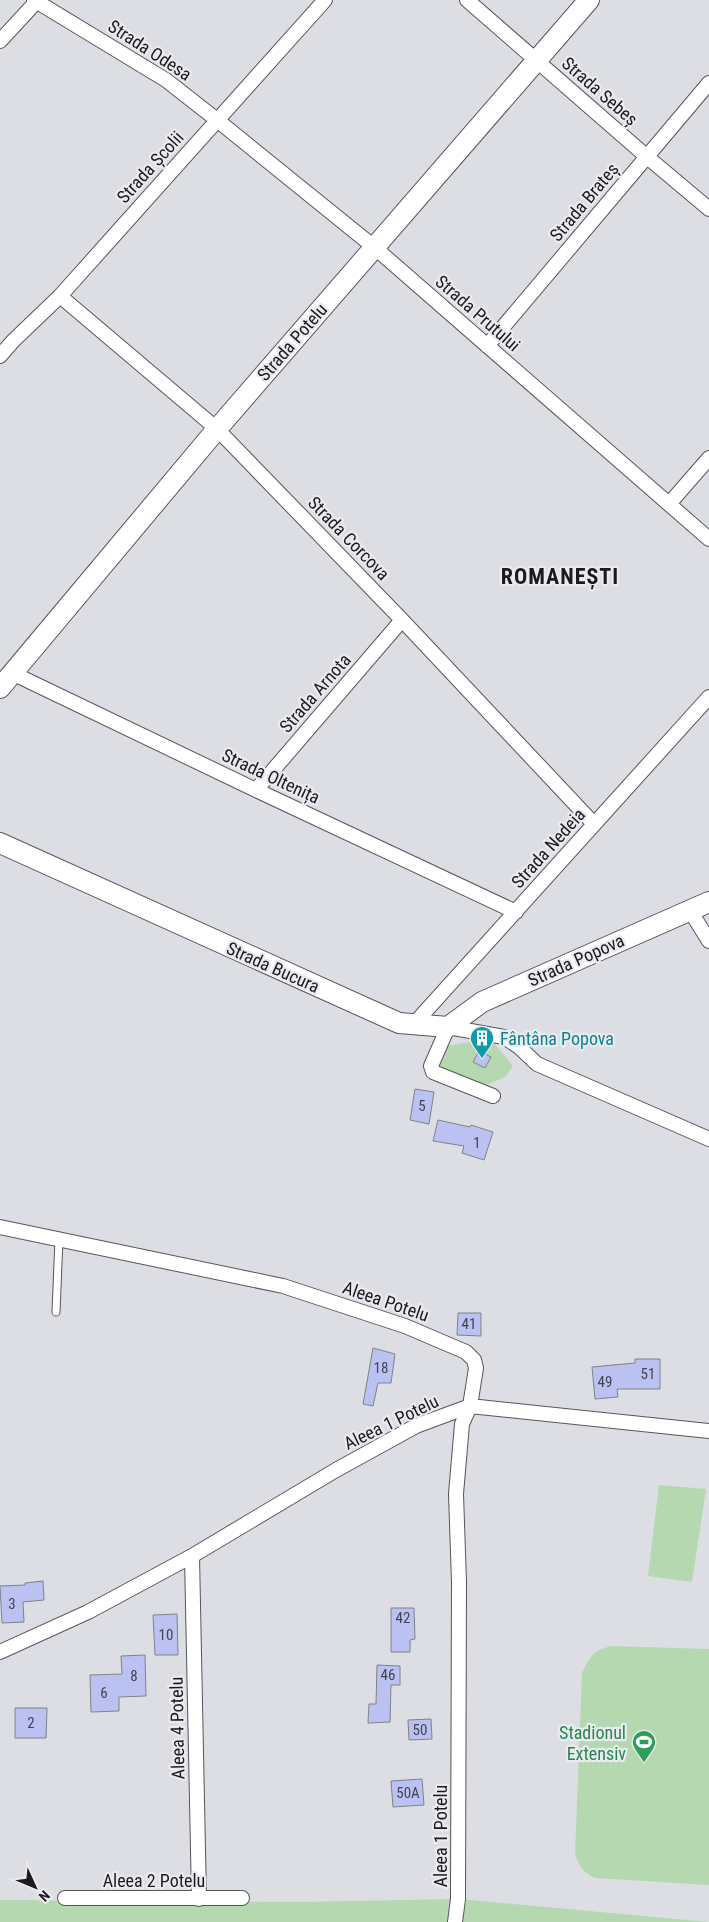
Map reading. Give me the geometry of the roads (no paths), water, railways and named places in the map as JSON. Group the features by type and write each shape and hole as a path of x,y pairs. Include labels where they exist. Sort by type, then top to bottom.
{"street":[{"name":"Strada Școlii","path":"0,356 60,296 325,0"},
{"name":"Strada Sebeș","path":"467,0 709,209"},
{"name":"Strada Potelu","path":"6,680 217,429 589,0"},
{"name":"Strada Odesa","path":"35,1 166,80 217,120"},
{"path":"0,41 35,1"},
{"name":"Strada Brateș","path":"487,346 709,83"},
{"name":"Strada Prutului","path":"217,120 374,248 709,539"},
{"name":"Strada Corcova","path":"60,296 217,429 402,620 594,824"},
{"path":"669,504 709,458"},
{"name":"Strada Arnota","path":"256,790 402,620"},
{"name":"Strada Oltenița","path":"6,680 256,790 516,912"},
{"name":"Strada Nedeia","path":"414,1024 709,697"},
{"name":"Strada Bucura","path":"0,843 399,1023 448,1027"},
{"name":"Strada Popova","path":"448,1027 482,1002 709,902"},
{"path":"689,910 709,941"},
{"path":"493,1096 433,1072 432,1066 448,1027 504,1037 519,1047 537,1064 709,1139"},
{"name":"Aleea Potelu","path":"0,1227 283,1286 405,1326 466,1352 474,1360 476,1368 470,1406"},
{"path":"470,1406 709,1431"},
{"name":"Aleea 1 Potelu","path":"0,1652 88,1612 192,1556 336,1470 416,1426 470,1406"},
{"name":"Aleea 1 Potelu","path":"455,1922 458,1899 460,1582 456,1494 462,1424 470,1406"},
{"name":"Aleea 4 Potelu","path":"192,1556 199,1899"},
{"name":"Aleea 2 Potelu","path":"65,1898 242,1898"}],"lane":[{"path":"56,1312 59,1239"}],"place":[{"name":"Fântâna Popova","path":"482,1059"},
{"name":"Stadionul Extensiv","path":"644,1763"}],"district":[{"name":"ROMANEȘTI","path":"560,576"}]}
